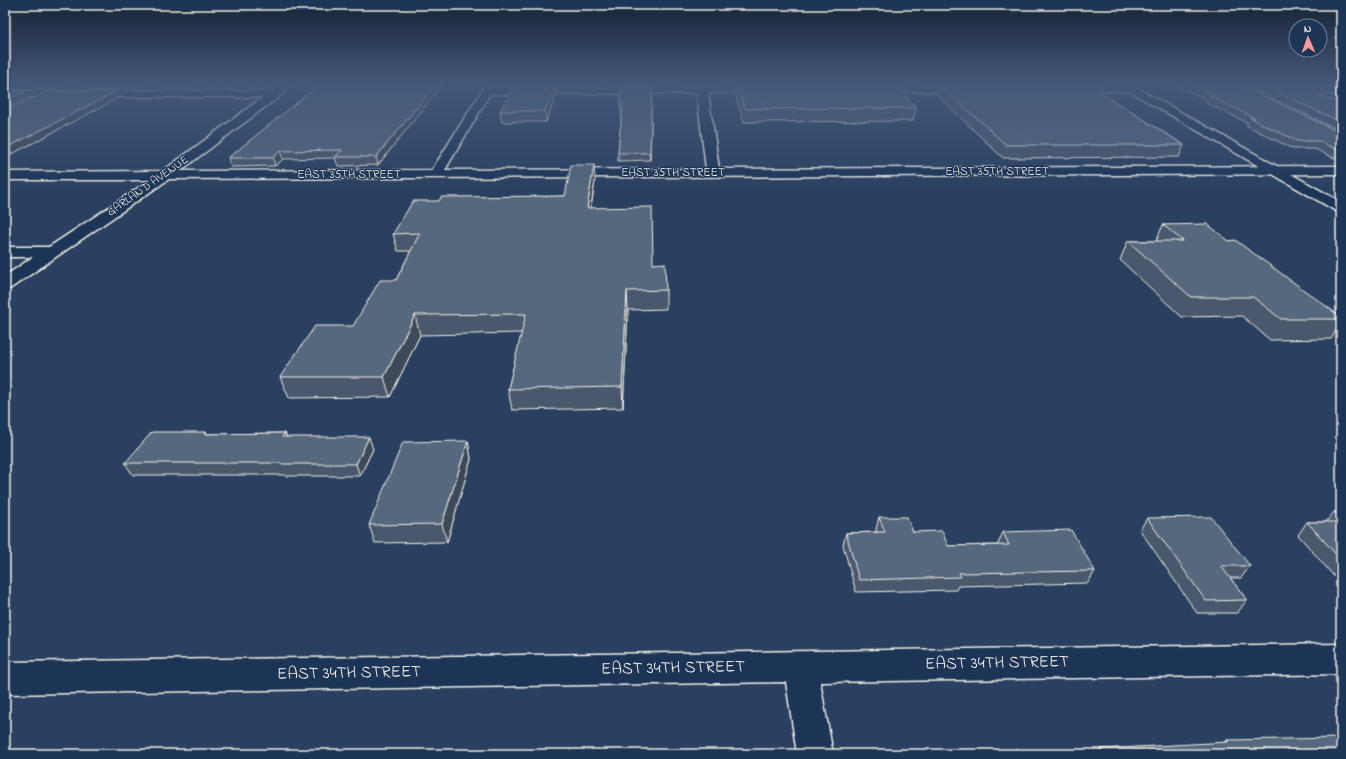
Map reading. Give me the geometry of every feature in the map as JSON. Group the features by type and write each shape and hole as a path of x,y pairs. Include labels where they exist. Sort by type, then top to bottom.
{"street":[{"name":"GARLAND AVENUE","path":"5,284 165,176 242,119"},
{"path":"436,174 470,119"},
{"path":"706,119 713,173"},
{"path":"1185,119 1341,208"},
{"name":"EAST 35TH STREET","path":"5,176 1341,170"},
{"path":"5,252 51,252"},
{"name":"EAST 34TH STREET","path":"5,678 1341,659"},
{"path":"800,666 815,754"}],"building":[{"path":"5,119 62,119 8,147 5,147"},
{"path":"276,119 407,119 376,157 335,157 342,150 280,151 273,158 228,158"},
{"path":"621,119 651,119 650,153 618,153"},
{"path":"978,119 1143,119 1184,145 1006,145"},
{"path":"1253,119 1312,119 1341,133 1341,150 1319,141 1297,141"},
{"path":"571,165 594,165 587,208 652,207 653,264 665,263 666,290 627,291 622,387 508,389 526,314 415,315 384,377 280,377 315,326 353,326 380,280 396,280 420,233 393,234 413,201 439,201 441,197 565,196"},
{"path":"1207,224 1229,241 1235,240 1341,317 1341,319 1281,319 1253,297 1191,297 1128,241 1183,241 1163,225"},
{"path":"152,432 206,432 205,434 285,433 282,437 369,437 356,464 125,463"},
{"path":"468,441 442,524 369,525 403,442"},
{"path":"1334,512 1341,512 1341,519"},
{"path":"879,517 907,517 913,532 942,531 948,546 1009,545 1003,532 1071,530 1095,571 959,573 961,577 859,580 846,533 885,532"},
{"path":"1211,517 1250,566 1221,566 1247,600 1206,601 1147,518"},
{"path":"1307,522 1341,522 1341,560"},
{"path":"1341,738 1341,754 1103,754 1101,749 1228,742 1227,740"}]}
